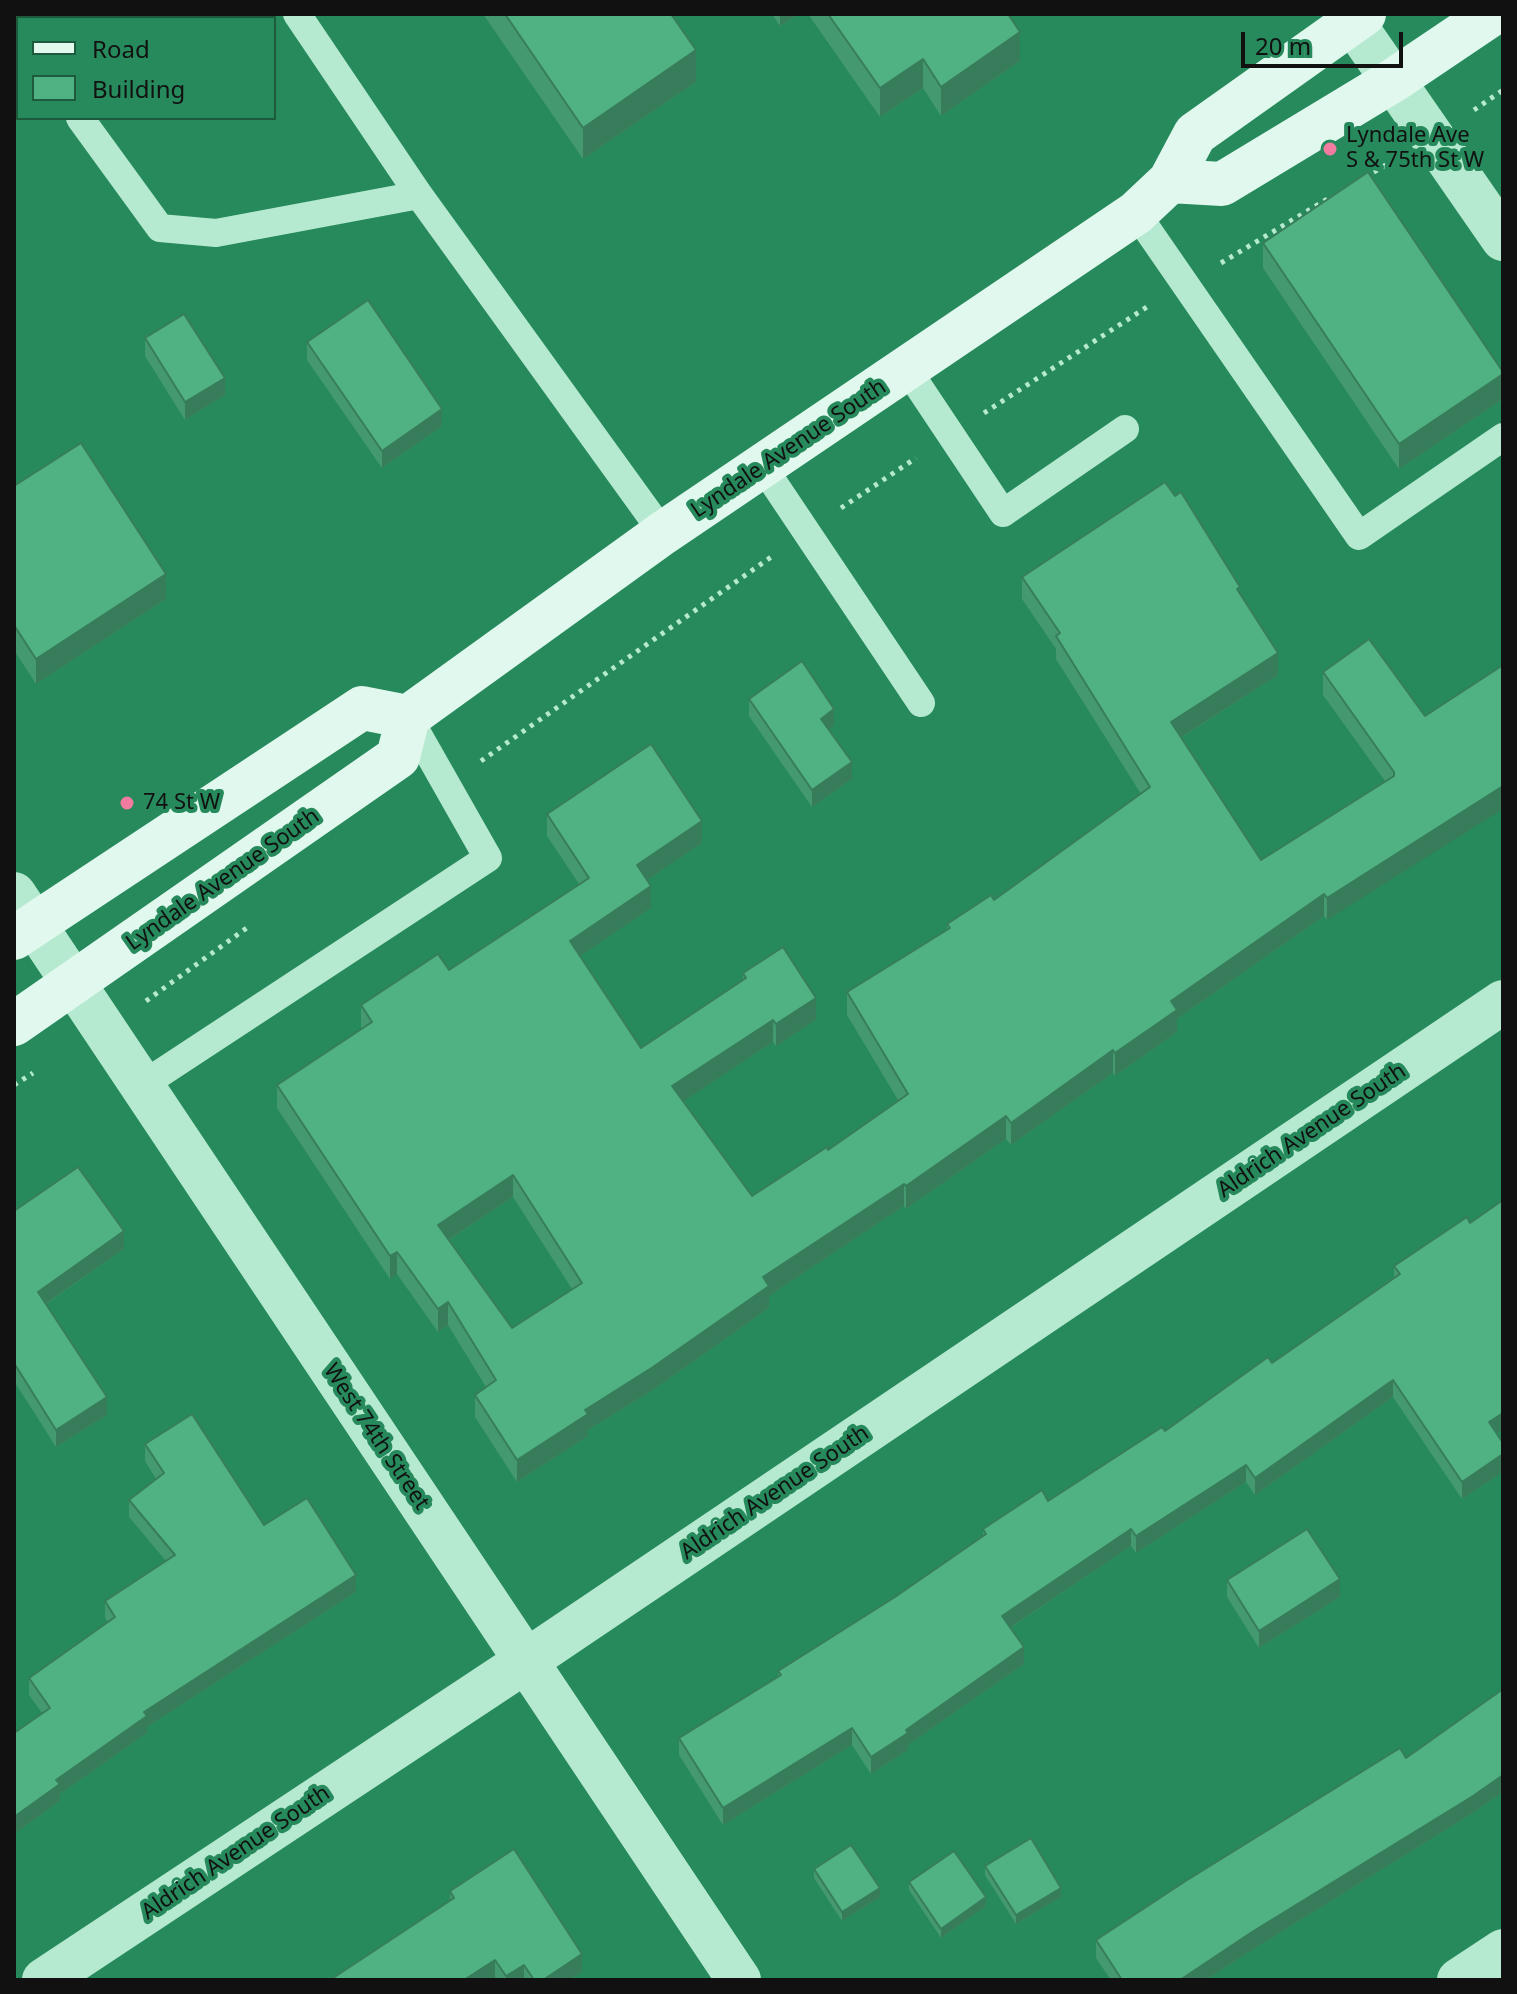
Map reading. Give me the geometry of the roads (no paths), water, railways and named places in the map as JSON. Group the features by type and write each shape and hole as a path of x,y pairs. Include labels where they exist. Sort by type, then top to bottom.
{"main road":[{"path":"1170,181 1222,184 1394,80 1492,14"},
{"name":"Lyndale Avenue South","path":"14,1024 398,757 408,717 663,533 1136,213 1170,181 1195,134 1354,17"},
{"path":"21,919 362,708 408,717"}],"street":[{"path":"1354,17 1503,239"},
{"name":"West 74th Street","path":"21,919 74,985 739,1980"},
{"name":"Aldrich Avenue South","path":"44,1980 526,1661 1503,1002"},
{"path":"1459,1980 1503,1951"}],"lane":[{"path":"297,14 419,195 663,533"},
{"path":"81,120 160,228 216,233 419,195"},
{"path":"1136,213 1359,536 1503,437"},
{"path":"907,369 1003,513 1125,429"},
{"path":"763,467 921,703"},
{"path":"141,1086 488,858 408,717"}],"place":[{"name":"Lyndale Ave S & 75th St W","path":"1330,149"},
{"name":"74 St W","path":"127,803"}]}
